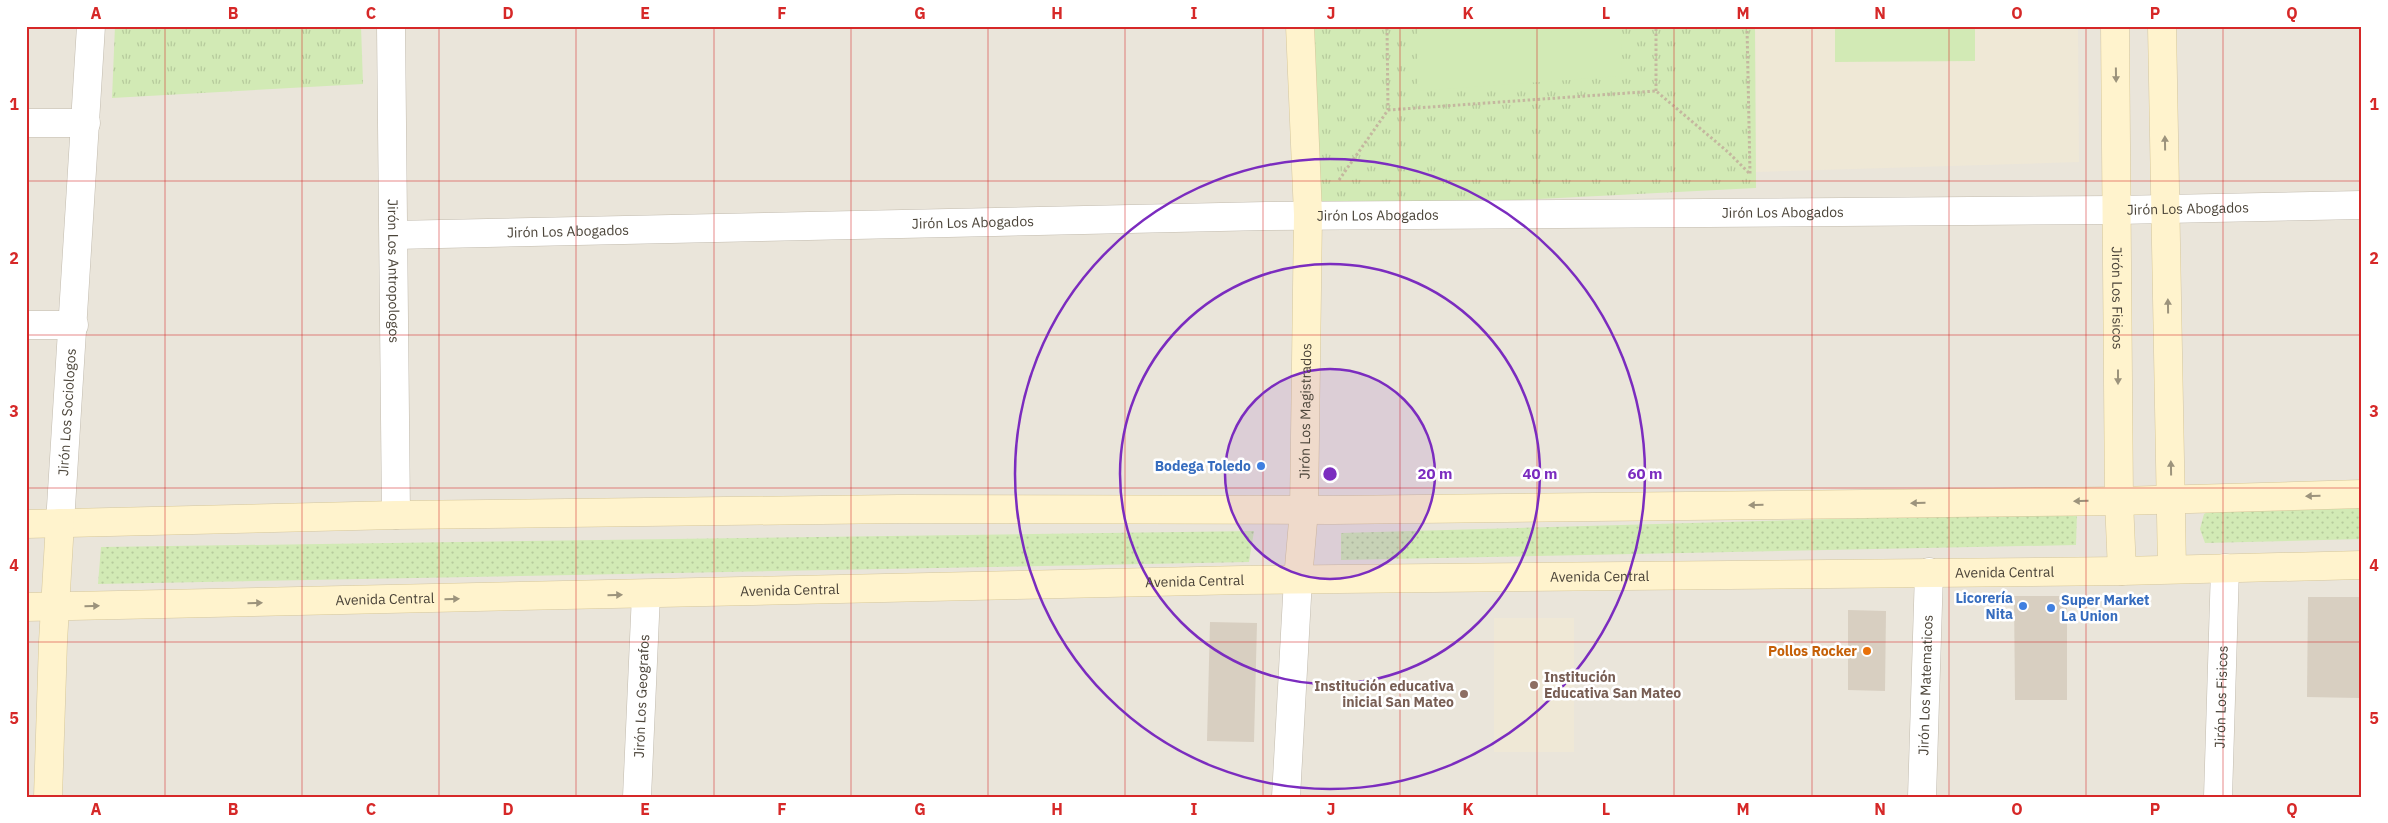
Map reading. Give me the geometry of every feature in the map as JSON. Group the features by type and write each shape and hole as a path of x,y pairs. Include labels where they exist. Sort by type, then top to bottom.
{"main road":[{"name":"Jirón Los Magistrados","path":"1298,579 1304,510 1308,215 1300,26"},
{"name":"Jirón Los Fisicos","path":"2115,26 2119,501 2122,571"},
{"path":"2162,26 2172,569"},
{"path":"26,524 396,515 899,509 1304,510 2119,501 2362,494"},
{"name":"Jirón Los Sociologos","path":"48,797 60,523"},
{"name":"Avenida Central","path":"26,607 55,608 1298,579 2122,571 2362,565"}],"street":[{"name":"Jirón Los Sociologos","path":"60,523 74,325 91,26"},
{"name":"Jirón Los Antropologos","path":"391,26 396,515"},
{"path":"26,123 86,123"},
{"name":"Jirón Los Abogados","path":"394,235 1308,215 2117,210 2362,205"},
{"path":"26,325 74,325"},
{"name":"Jirón Los Fisicos","path":"2218,797 2225,568"},
{"name":"Jirón Los Matematicos","path":"1922,797 1929,572"},
{"name":"Jirón Los Magistrados","path":"1286,797 1298,579"},
{"name":"Jirón Los Geografos","path":"637,797 646,594"}],"path":[{"path":"1334,188 1388,110 1387,26"},
{"path":"1656,26 1656,91"},
{"path":"1388,110 1656,91 1728,152 1750,174 1747,26"}],"shaded area":[{"path":"26,26 2362,26 2362,797 26,797"},
{"path":"1755,26 2078,26 2079,162 1756,172"},
{"name":"Institución Educativa San Mateo","path":"1494,618 1574,618 1574,752 1494,752"}],"green space":[{"path":"115,26 361,26 363,84 112,98"},
{"path":"1310,26 1755,26 1756,188 1344,209 1327,208 1315,195"},
{"path":"1418,26 1622,26 1621,76 1418,91"},
{"path":"1835,26 1975,26 1975,61 1835,62"},
{"path":"2362,507 2362,539 2205,543 2200,529 2204,514 2212,510"},
{"path":"2077,512 2076,545 1341,560 1341,533"},
{"path":"1254,531 1249,562 98,584 101,547"}],"building":[{"path":"2014,596 2067,596 2067,700 2015,700"},
{"path":"2308,597 2359,597 2359,698 2307,697"},
{"name":"Pollos Rocker","path":"1848,610 1886,611 1885,691 1848,690"},
{"path":"1210,622 1257,623 1254,742 1207,741"}],"place":[{"name":"Bodega Toledo","path":"1261,466"},
{"name":"Licorería Nita","path":"2023,606"},
{"name":"Super Market La Union","path":"2051,608"},
{"name":"Pollos Rocker","path":"1867,651"},
{"name":"Institución Educativa San Mateo","path":"1534,685"},
{"name":"Institución educativa inicial San Mateo","path":"1464,694"}]}
